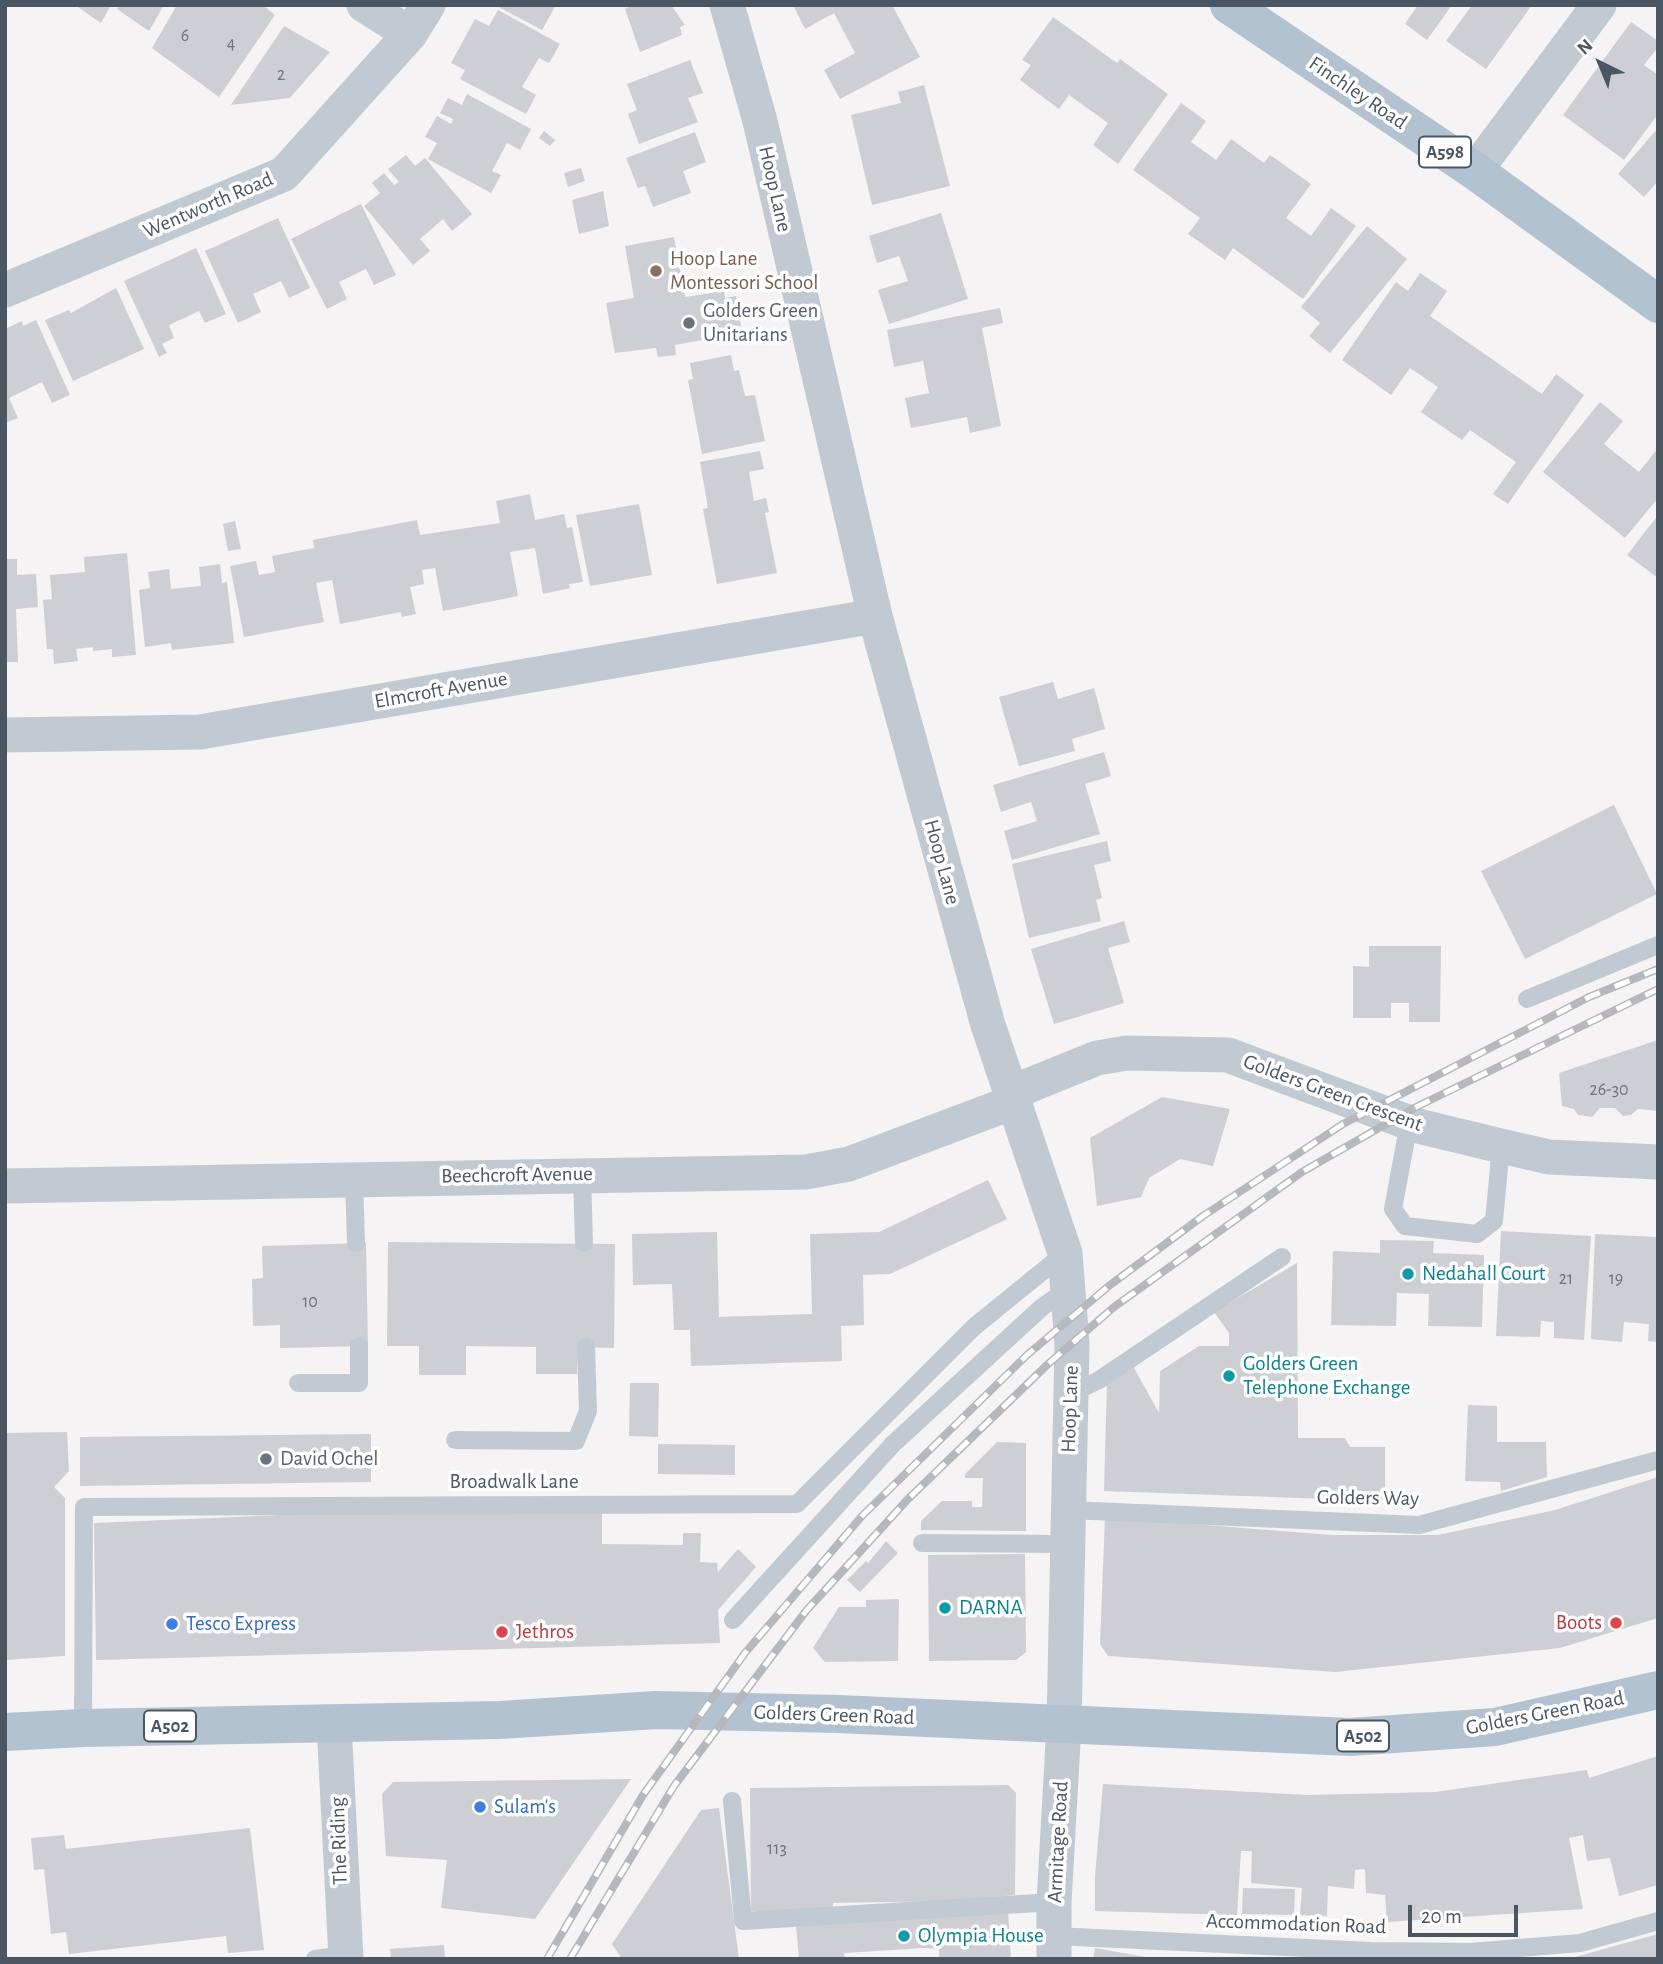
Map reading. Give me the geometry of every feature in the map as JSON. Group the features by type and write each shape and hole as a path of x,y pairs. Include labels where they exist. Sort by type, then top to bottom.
{"main road":[{"name":"Finchley Road","path":"1228,5 1475,171 1658,304"},
{"name":"Golders Green Road","path":"5,1732 83,1728 500,1720 656,1710 838,1714 1350,1737 1495,1727 1658,1690"}],"street":[{"path":"364,5 419,20"},
{"name":"Hoop Lane","path":"727,5 760,121 874,616 988,1025 1065,1253 1070,1287 1072,1393 1064,1725"},
{"path":"1475,171 1599,5"},
{"name":"Wentworth Road","path":"5,290 284,174 419,20"},
{"name":"Elmcroft Avenue","path":"5,735 200,732 874,616"},
{"name":"Golders Green Crescent","path":"1014,1096 1097,1058 1127,1053 1228,1055 1409,1123 1501,1146 1549,1157 1658,1162"},
{"name":"Beechcroft Avenue","path":"5,1186 806,1172 849,1164 1014,1096"},
{"name":"The Riding","path":"334,1723 336,1957"},
{"name":"Armitage Road","path":"1054,1932 1064,1725"}],"lane":[{"path":"1527,999 1658,945"},
{"path":"1409,1123 1393,1209 1405,1226 1477,1234 1494,1222 1501,1146"},
{"path":"582,1174 584,1243"},
{"path":"354,1179 356,1243"},
{"name":"Broadwalk Lane","path":"83,1728 84,1507 797,1504 974,1327 1065,1253"},
{"path":"1072,1393 1099,1380 1282,1257"},
{"path":"733,1620 893,1444 1041,1308 1070,1287"},
{"path":"298,1383 359,1383 359,1346"},
{"path":"455,1440 576,1441 588,1411 586,1347"},
{"name":"Golders Way","path":"1069,1510 1419,1525 1658,1460"},
{"path":"922,1543 1067,1544"},
{"name":"Accommodation Road","path":"732,1801 743,1921 1054,1932 1371,1951 1470,1952 1580,1944 1658,1921"}],"building":[{"path":"75,5 111,5 101,23"},
{"path":"119,5 164,5 149,31 117,9"},
{"path":"177,5 263,5 275,15 219,97 152,48"},
{"path":"495,5 556,5 542,30"},
{"path":"632,5 671,5 685,25 680,27 682,35 640,52 625,9"},
{"path":"793,5 892,5 920,57 840,99 824,70 855,53 834,13 805,29"},
{"path":"1418,5 1452,5 1427,40 1405,24"},
{"path":"1472,5 1532,5 1486,69 1446,41"},
{"path":"498,10 560,44 549,63 539,58 522,87 536,95 526,114 460,79 465,70 451,63 475,19 489,26"},
{"path":"1053,17 1117,63 1120,59 1168,94 1118,164 1093,145 1108,123 1069,95 1059,109 1020,80 1031,65 1022,60"},
{"path":"1631,22 1658,41 1658,47 1644,65 1658,75 1658,114 1624,160 1563,115"},
{"path":"284,26 330,52 290,98 231,105"},
{"path":"690,60 703,93 688,98 698,122 639,144 628,114 637,110 627,84"},
{"path":"924,85 950,186 872,205 851,115 901,103 898,92"},
{"path":"467,94 531,129 520,150 507,143 492,171 501,175 491,193 428,159 437,143 425,137 437,116 451,124 453,119 440,113 448,98 462,105"},
{"path":"1181,103 1206,121 1191,142 1216,160 1231,139 1264,163 1270,155 1311,184 1286,218 1311,236 1331,208 1356,226 1303,299 1233,248 1225,260 1188,234 1200,218 1133,170"},
{"path":"1658,128 1658,181 1644,197 1618,174"},
{"path":"544,131 555,140 550,146 539,138"},
{"path":"695,132 706,162 683,171 691,193 653,207 645,186 638,188 626,158"},
{"path":"406,155 415,166 425,158 472,214 452,231 443,219 420,239 430,251 413,265 364,206 380,193 372,183 384,173 394,185 399,182 388,169"},
{"path":"581,168 585,181 568,187 564,173"},
{"path":"603,191 609,226 579,234 572,200"},
{"path":"361,204 396,275 374,285 366,269 339,282 347,299 327,309 291,239"},
{"path":"941,213 968,299 889,324 878,290 908,281 899,256 877,263 869,236"},
{"path":"278,218 310,288 289,298 281,281 253,294 261,312 238,323 205,251"},
{"path":"1367,226 1407,259 1330,353 1309,336 1320,323 1301,307"},
{"path":"674,237 685,297 724,291 725,298 736,296 741,326 729,327 730,335 675,345 676,355 658,357 656,348 615,353 606,303 634,298 625,246"},
{"path":"196,248 226,314 205,323 199,311 169,325 174,338 162,344 167,353 159,357 124,281"},
{"path":"1420,273 1447,291 1430,316 1542,394 1556,374 1584,395 1508,504 1493,494 1516,462 1470,430 1462,440 1421,412 1438,387 1410,368 1391,395 1342,360 1396,282 1408,291"},
{"path":"116,288 144,349 73,381 45,320 69,310 71,313"},
{"path":"1000,308 1003,323 982,328 1001,426 970,433 967,417 911,428 905,398 929,393 923,361 894,367 887,330"},
{"path":"36,320 70,395 52,403 42,382 9,398 18,418 5,423 5,329 22,321 23,326"},
{"path":"731,355 734,371 739,370 745,396 755,395 765,441 702,454 688,380 693,379 690,363"},
{"path":"1600,402 1623,421 1604,444 1639,472 1658,448 1658,498 1625,538 1543,472"},
{"path":"760,451 764,469 749,472 754,501 766,498 769,512 765,513 777,573 717,584 703,509 708,508 700,462"},
{"path":"530,494 535,520 564,514 567,528 572,527 583,582 569,584 570,588 543,594 535,548 510,552 518,596 443,611 435,568 422,570 424,584 410,587 416,614 402,617 401,612 340,624 332,580 316,583 324,622 244,637 230,566 256,561 259,575 275,572 272,556 314,548 313,540 417,520 420,535 500,523 496,501"},
{"path":"639,504 652,575 590,586 576,515"},
{"path":"1658,515 1658,578 1627,555"},
{"path":"235,521 241,549 228,551 223,524"},
{"path":"127,553 136,655 112,657 112,649 93,651 93,647 76,649 78,661 54,664 53,649 47,649 43,600 52,599 50,575 85,572 84,557"},
{"path":"5,559 17,559 17,575 36,574 38,607 16,609 18,662 5,662"},
{"path":"220,564 222,583 227,582 234,643 172,650 171,643 145,647 139,590 150,588 148,572 169,569 171,589 201,586 199,567"},
{"path":"1053,682 1058,699 1094,688 1105,729 1072,739 1075,751 1019,766 999,697"},
{"path":"1104,752 1111,776 1085,784 1100,834 1012,860 1004,831 1037,821 1031,802 1001,812 993,785"},
{"path":"1614,805 1657,894 1525,959 1481,871"},
{"path":"1107,841 1111,861 1094,865 1102,898 1096,900 1101,921 1029,938 1012,864"},
{"path":"1124,921 1130,942 1108,948 1124,1003 1054,1024 1031,949"},
{"path":"1369,946 1441,946 1440,1022 1409,1022 1409,1003 1391,1003 1391,1018 1353,1018 1353,966 1369,967"},
{"path":"1658,1040 1658,1111 1638,1109 1631,1115 1623,1116 1615,1108 1600,1108 1592,1117 1578,1115 1574,1109 1562,1106 1559,1073"},
{"path":"1162,1097 1230,1109 1213,1166 1180,1159 1149,1178 1141,1197 1097,1206 1090,1138"},
{"path":"988,1180 1007,1219 890,1274 863,1275 864,1325 841,1326 842,1361 691,1366 690,1330 674,1330 672,1284 633,1285 632,1234 717,1232 719,1317 812,1314 810,1234 879,1232"},
{"path":"1501,1231 1591,1236 1584,1340 1554,1338 1554,1322 1541,1321 1540,1337 1496,1336"},
{"path":"1595,1234 1658,1237 1658,1342 1648,1341 1649,1324 1624,1322 1622,1342 1591,1339"},
{"name":"Nedahall Court","path":"1380,1240 1434,1241 1433,1253 1484,1255 1482,1327 1428,1326 1429,1294 1397,1293 1396,1326 1331,1325 1333,1251 1380,1253"},
{"path":"388,1242 615,1244 614,1348 578,1347 577,1374 536,1374 536,1347 466,1346 466,1375 419,1375 419,1346 387,1346"},
{"path":"366,1243 368,1346 280,1348 280,1325 253,1326 252,1279 263,1278 262,1246"},
{"name":"Golders Green Telephone Exchange","path":"1297,1263 1298,1438 1345,1438 1350,1447 1385,1447 1385,1501 1104,1491 1107,1382 1133,1366 1159,1413 1160,1371 1199,1346 1229,1346 1229,1333 1214,1312"},
{"path":"630,1383 659,1383 658,1437 629,1436"},
{"path":"1468,1405 1497,1406 1497,1442 1546,1442 1547,1477 1501,1491 1500,1482 1465,1481"},
{"path":"67,1432 69,1471 54,1487 65,1498 65,1656 5,1660 5,1433"},
{"name":"David Ochel","path":"371,1434 371,1482 80,1486 80,1437"},
{"path":"997,1442 1026,1443 1026,1531 921,1530 921,1521 942,1501 972,1501 972,1507 982,1507 983,1478 965,1478 965,1474"},
{"path":"658,1444 735,1445 735,1475 658,1474"},
{"path":"1658,1477 1658,1618 1560,1648 1335,1672 1108,1656 1100,1644 1105,1517 1331,1535 1438,1535 1555,1510"},
{"path":"602,1511 602,1544 683,1545 683,1533 701,1533 700,1562 717,1563 718,1572 738,1549 756,1567 718,1610 720,1643 96,1660 94,1523 329,1513"},
{"path":"886,1541 898,1553 860,1592 847,1580 866,1561 868,1563"},
{"path":"1025,1554 1026,1652 1016,1660 929,1661 928,1555"},
{"path":"899,1599 898,1661 825,1662 813,1648 839,1607 866,1607 866,1600"},
{"path":"1658,1756 1658,1885 1619,1896 1610,1858 1587,1861 1583,1835 1569,1838 1583,1909 1387,1922 1385,1895 1366,1893 1365,1869 1355,1870 1354,1889 1328,1886 1327,1916 1300,1915 1302,1888 1251,1883 1252,1851 1241,1851 1237,1915 1095,1911 1095,1876 1103,1784 1308,1795 1436,1792 1587,1770 1589,1778"},
{"path":"631,1779 535,1919 441,1908 447,1860 386,1856 382,1794 393,1782"},
{"path":"1008,1785 1016,1793 1015,1895 950,1901 833,1903 833,1911 751,1911 750,1788"},
{"path":"719,1808 739,1959 622,1959 612,1944 701,1810"},
{"path":"250,1828 264,1950 228,1953 226,1936 69,1954 66,1932 51,1934 44,1869 34,1870 31,1838 64,1835 66,1849"},
{"path":"1243,1888 1295,1889 1294,1915 1242,1914"},
{"name":"Olympia House","path":"1008,1911 1011,1959 939,1959 939,1949 924,1948 844,1953 845,1959 799,1959 796,1925"},
{"path":"1658,1934 1658,1959 1571,1959 1571,1958"},
{"path":"444,1945 445,1959 391,1959 390,1949"},
{"path":"1095,1948 1146,1957 1146,1959 1093,1959"}],"railway":[{"path":"547,1959 643,1795 745,1653 862,1516 1027,1355 1110,1285 1203,1216 1343,1124 1589,997 1658,969"},
{"path":"570,1959 674,1786 806,1611 908,1499 1047,1365 1114,1307 1302,1172 1414,1108 1658,989"}],"place":[{"name":"Hoop Lane Montessori School","path":"656,271"},
{"name":"Golders Green Unitarians","path":"689,323"},
{"name":"Nedahall Court","path":"1408,1274"},
{"name":"Golders Green Telephone Exchange","path":"1229,1376"},
{"name":"David Ochel","path":"266,1459"},
{"name":"DARNA","path":"945,1608"},
{"name":"Boots","path":"1616,1623"},
{"name":"Tesco Express","path":"172,1624"},
{"name":"Jethros","path":"502,1632"},
{"name":"Sulam's","path":"480,1807"},
{"name":"Olympia House","path":"904,1936"}]}
